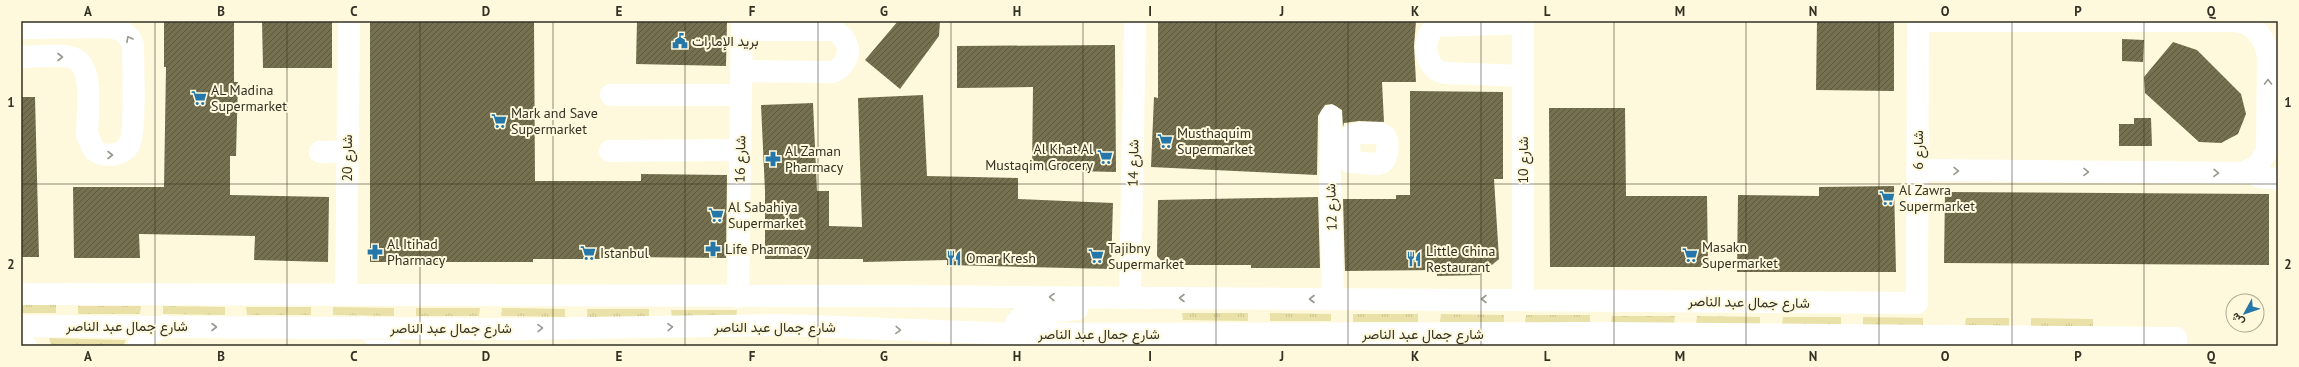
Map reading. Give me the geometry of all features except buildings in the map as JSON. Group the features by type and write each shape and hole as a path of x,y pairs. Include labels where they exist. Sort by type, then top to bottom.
{"street":[{"name":"شارع 20","path":"346,295 348,21"},
{"path":"1917,170 2236,173 2252,170 2258,165 2265,155 2268,135 2267,50 2262,36 2250,25 2236,21 1918,21"},
{"name":"شارع 6","path":"1917,303 1918,21"},
{"path":"1523,22 1436,26 1429,34 1427,59 1434,70 1446,74 1523,76"},
{"name":"شارع 10","path":"1523,22 1523,300"},
{"path":"741,71 833,72 844,64 848,51 844,38 833,30 742,26"},
{"name":"شارع 16","path":"738,297 742,26"},
{"path":"21,28 109,27 122,30 127,34 133,45 132,136 125,150 118,154 101,154 90,143 87,135 87,74 82,63 65,57 21,57"},
{"name":"شارع 14","path":"1130,298 1135,28"},
{"path":"611,95 741,95"},
{"name":"شارع 12","path":"1331,116 1330,179 1333,299"},
{"path":"320,152 347,150"},
{"path":"610,150 740,150"},
{"path":"1330,179 1340,178 1350,162"},
{"path":"2252,170 2259,177 2278,179"},
{"name":"شارع جمال عبد الناصر","path":"21,294 738,297 880,296 1917,303"},
{"path":"783,325 806,317 883,316 887,313 888,303 880,296"},
{"path":"1017,334 1016,323 1023,315 1076,310 1087,303 1091,298"},
{"name":"شارع جمال عبد الناصر","path":"21,326 516,328 783,325 1017,334 1294,333 1350,340 2176,342"},
{"path":"138,346 150,333 165,326"},
{"path":"363,327 390,346"},
{"path":"488,346 516,328"},
{"path":"1294,333 1312,346"},
{"path":"21,343 26,346"}],"green space":[{"path":"21,305 56,305 56,313 21,313"},
{"path":"78,306 141,306 140,314 78,314"},
{"path":"163,306 225,307 225,315 163,314"},
{"path":"246,307 311,307 311,315 247,315"},
{"path":"333,307 394,308 394,316 333,315"},
{"path":"416,308 480,308 479,316 416,316"},
{"path":"502,308 565,309 565,317 501,316"},
{"path":"587,309 649,309 649,317 587,317"},
{"path":"671,310 737,310 736,316 672,317"},
{"path":"1182,313 1248,313 1248,321 1183,320"},
{"path":"1270,313 1331,314 1331,321 1270,321"},
{"path":"1353,314 1418,314 1418,322 1353,322"},
{"path":"1441,314 1504,315 1504,322 1440,322"},
{"path":"1526,315 1590,315 1590,323 1525,323"},
{"path":"1612,316 1675,316 1674,324 1611,323"},
{"path":"1697,316 1760,317 1760,324 1696,324"},
{"path":"1783,317 1841,317 1841,325 1782,324"},
{"path":"1863,317 1923,318 1923,325 1863,325"},
{"path":"1966,318 2009,318 2009,326 1965,325"},
{"path":"2031,318 2093,319 2093,326 2031,326"},
{"path":"49,338 126,340 123,346 51,345"}],"place":[{"name":"بريد الإمارات","path":"680,41"},
{"name":"AL Madina Supermarket","path":"199,98"},
{"name":"Mark and Save Supermarket","path":"499,121"},
{"name":"Musthaquim Supermarket","path":"1165,141"},
{"name":"Al Khat Al Mustaqim Grocery","path":"1105,157"},
{"name":"Al Zaman Pharmacy","path":"773,159"},
{"name":"Al Zawra Supermarket","path":"1887,198"},
{"name":"Al Sabahiya Supermarket","path":"716,215"},
{"name":"Life Pharmacy","path":"713,249"},
{"name":"Al Itihad Pharmacy","path":"375,252"},
{"name":"Istanbul","path":"588,253"},
{"name":"Masakn Supermarket","path":"1690,255"},
{"name":"Tajibny Supermarket","path":"1096,256"},
{"name":"Omar Kresh","path":"954,258"},
{"name":"Little China Restaurant","path":"1414,259"}]}
